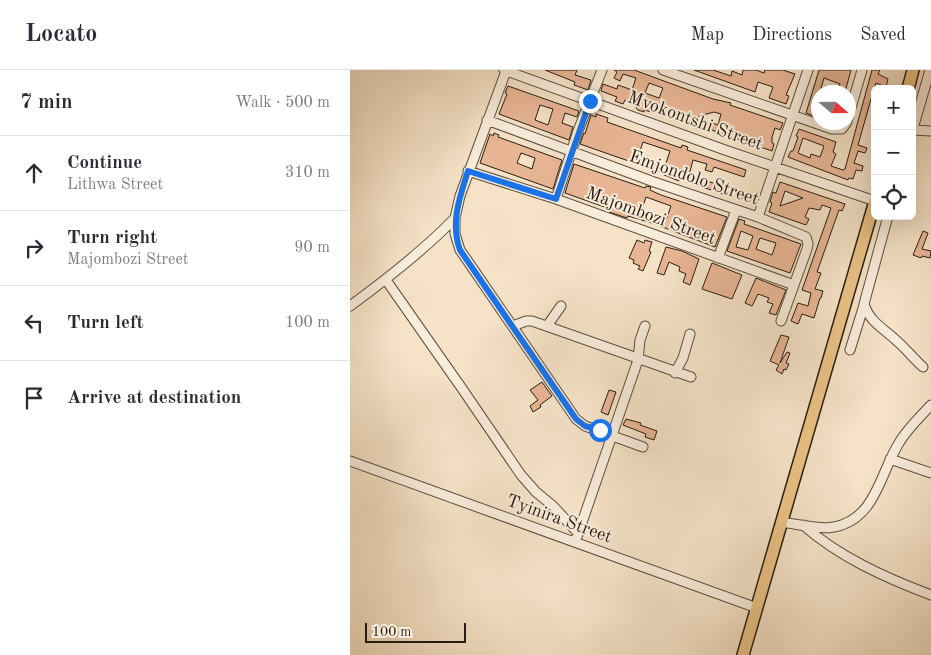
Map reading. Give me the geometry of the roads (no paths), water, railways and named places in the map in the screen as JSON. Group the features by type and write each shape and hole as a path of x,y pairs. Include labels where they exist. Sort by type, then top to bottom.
{"main road":[{"path":"909,85 913,70"},
{"path":"743,655 871,215"}],"street":[{"path":"505,70 460,196 455,218 455,234 460,250 576,419 585,426 643,447"},
{"name":"Mvokontshi Street","path":"505,70 871,200"},
{"path":"556,199 602,70"},
{"path":"663,70 811,122"},
{"path":"758,217 794,116 808,70"},
{"path":"856,91 862,70"},
{"path":"913,130 930,70"},
{"name":"Emjondolo Street","path":"487,120 802,234 808,240 807,249 781,321"},
{"path":"916,131 931,131"},
{"name":"Majombozi Street","path":"468,171 556,199 794,285"},
{"path":"718,258 736,210"},
{"path":"350,306 386,280 432,242 455,218"},
{"path":"850,350 887,220"},
{"path":"386,280 464,390 521,475 536,492 553,506 576,538"},
{"path":"864,304 867,314 874,323 896,340 923,367"},
{"path":"547,326 561,306"},
{"path":"513,326 526,321 547,326 638,360 691,377"},
{"path":"576,538 638,360 640,340 645,326"},
{"path":"675,372 690,334"},
{"path":"781,522 832,528 848,523 861,515 880,486 890,459 906,433 931,405"},
{"path":"890,459 931,473"},
{"name":"Tyinira Street","path":"350,461 576,538 757,608"},
{"path":"802,525 843,554 865,566 931,594"}]}
